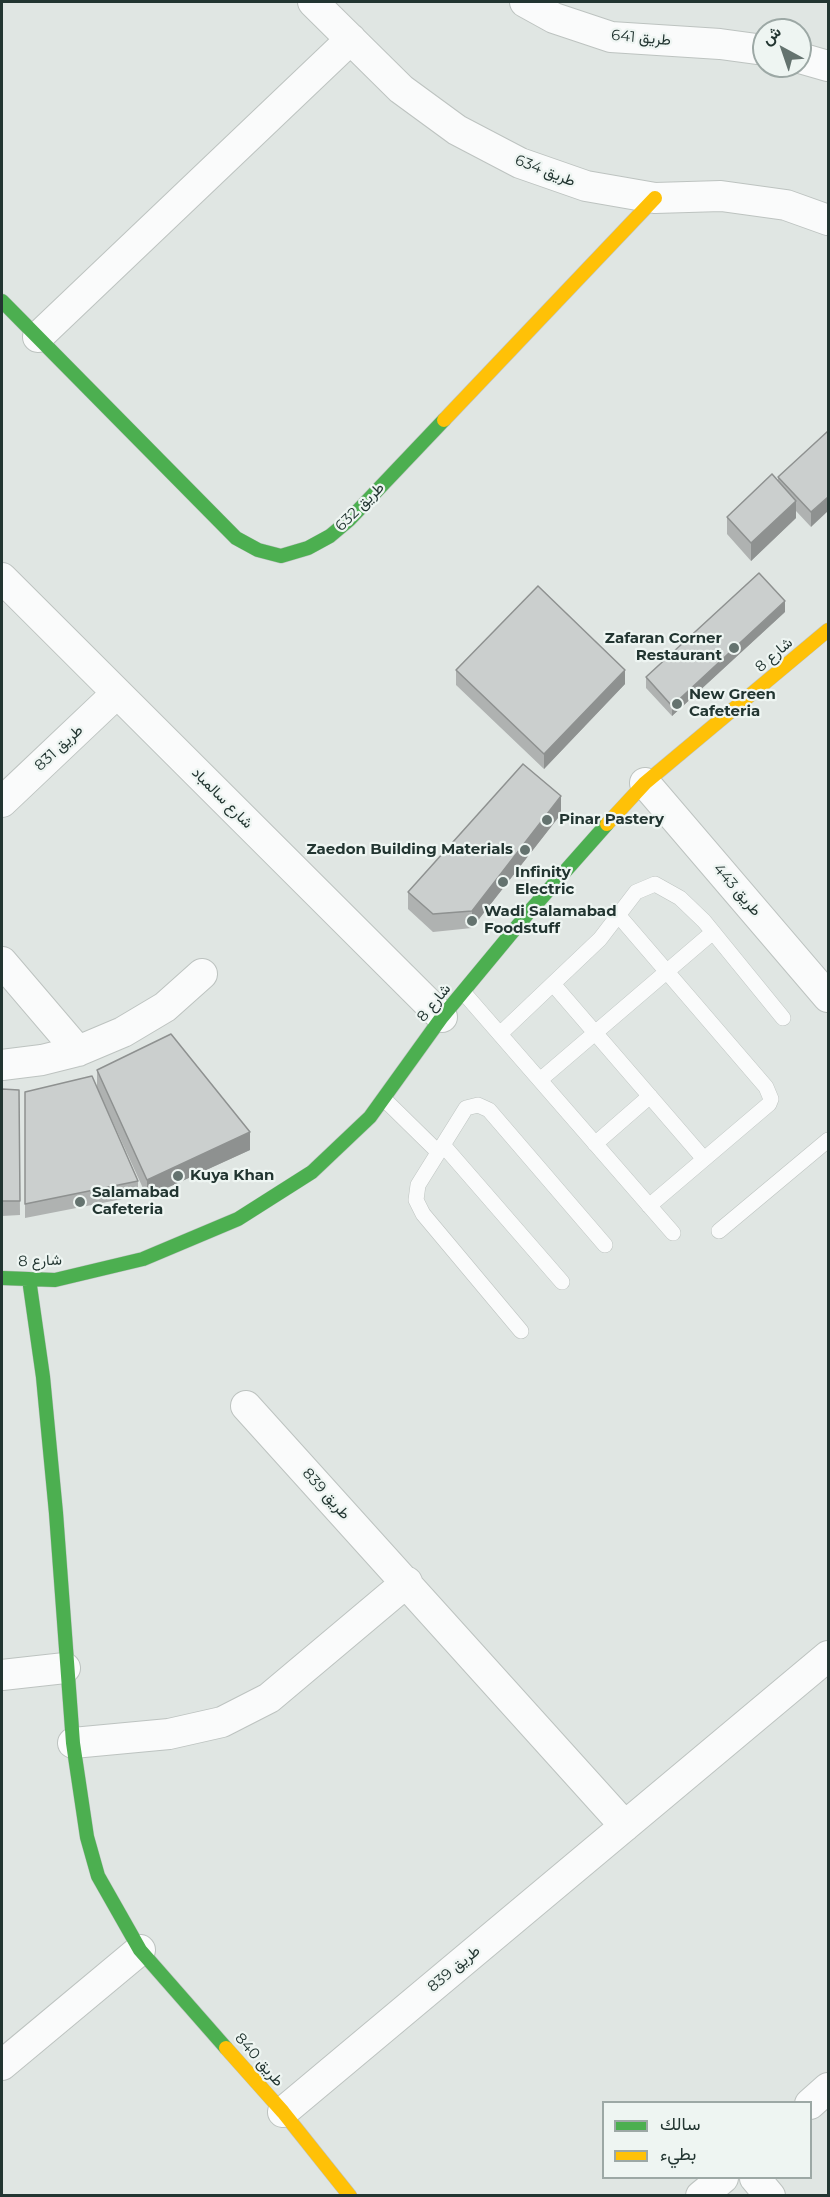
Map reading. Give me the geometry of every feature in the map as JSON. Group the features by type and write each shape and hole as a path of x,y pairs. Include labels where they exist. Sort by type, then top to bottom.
{"street":[{"name":"طريق 634","path":"313,2 401,89 457,130 520,163 586,186 655,198 721,196 786,205 828,220"},
{"name":"طريق 641","path":"525,2 554,18 611,37 752,48"},
{"path":"38,337 351,39"},
{"path":"812,61 828,66"},
{"name":"طريق 632","path":"2,301 236,538 258,550 281,556 308,548 330,536 349,520 655,198"},
{"name":"شارع سالمباد","path":"2,578 442,1017"},
{"name":"شارع 8","path":"2,1278 55,1280 143,1259 238,1219 312,1172 370,1117 442,1017 529,912 645,783 828,630"},
{"name":"طريق 831","path":"2,802 116,694"},
{"name":"طريق 443","path":"645,783 828,997"},
{"path":"2,962 78,1051"},
{"path":"2,1065 42,1060 78,1051 123,1032 165,1007 202,974"},
{"name":"طريق 840","path":"29,1279 43,1377 55,1502 65,1668 73,1743 87,1838 98,1876 140,1950 283,2112 350,2196"},
{"name":"طريق 839","path":"246,1406 625,1826"},
{"path":"73,1743 169,1734 222,1722 269,1698 407,1582"},
{"name":"طريق 839","path":"283,2112 828,1656"},
{"path":"2,1675 65,1668"},
{"path":"2,2065 140,1950"},
{"path":"812,2102 828,2088"},
{"path":"701,2196 722,2179"},
{"path":"756,2179 770,2196"}],"lane":[{"path":"500,1034 600,939 636,892 655,884 680,898 713,932 783,1018"},
{"path":"619,916 770,1093 769,1104 649,1206"},
{"path":"540,1080 713,932"},
{"path":"553,984 704,1159"},
{"path":"464,993 673,1233"},
{"path":"596,1144 650,1096"},
{"path":"384,1099 440,1148 562,1282"},
{"path":"521,1331 423,1214 416,1200 418,1185 466,1108 478,1105 484,1107 605,1245"},
{"path":"719,1231 828,1140"}],"building":[{"path":"828,431 828,497 811,512 778,477"},
{"path":"772,474 796,501 751,543 727,517"},
{"path":"759,573 785,601 672,706 646,677"},
{"path":"538,586 625,670 544,754 456,670"},
{"path":"523,764 561,796 472,911 433,914 408,892"},
{"path":"171,1034 250,1132 147,1180 97,1070"},
{"path":"92,1076 138,1181 25,1204 25,1092"},
{"path":"2,1089 19,1090 20,1201 2,1201"}],"traffic: fast":[{"path":"2,301 236,538 258,550 281,556 308,548 330,536 349,520 444,420"},
{"path":"2,1278 55,1280 143,1259 238,1219 312,1172 370,1117 442,1017 529,912 607,824"},
{"path":"29,1279 43,1377 56,1513 73,1743 87,1837 98,1876 140,1950 226,2048"}],"traffic: slow":[{"path":"444,420 655,198"},
{"path":"607,824 645,783 828,630"},
{"path":"226,2048 283,2112 350,2196"}],"place":[{"name":"Zafaran Corner Restaurant","path":"734,648"},
{"name":"New Green Cafeteria","path":"677,704"},
{"name":"Pinar Pastery","path":"547,820"},
{"name":"Zaedon Building Materials","path":"525,850"},
{"name":"Infinity Electric","path":"503,882"},
{"name":"Wadi Salamabad Foodstuff","path":"472,921"},
{"name":"Kuya Khan","path":"178,1176"},
{"name":"Salamabad Cafeteria","path":"80,1202"}]}
